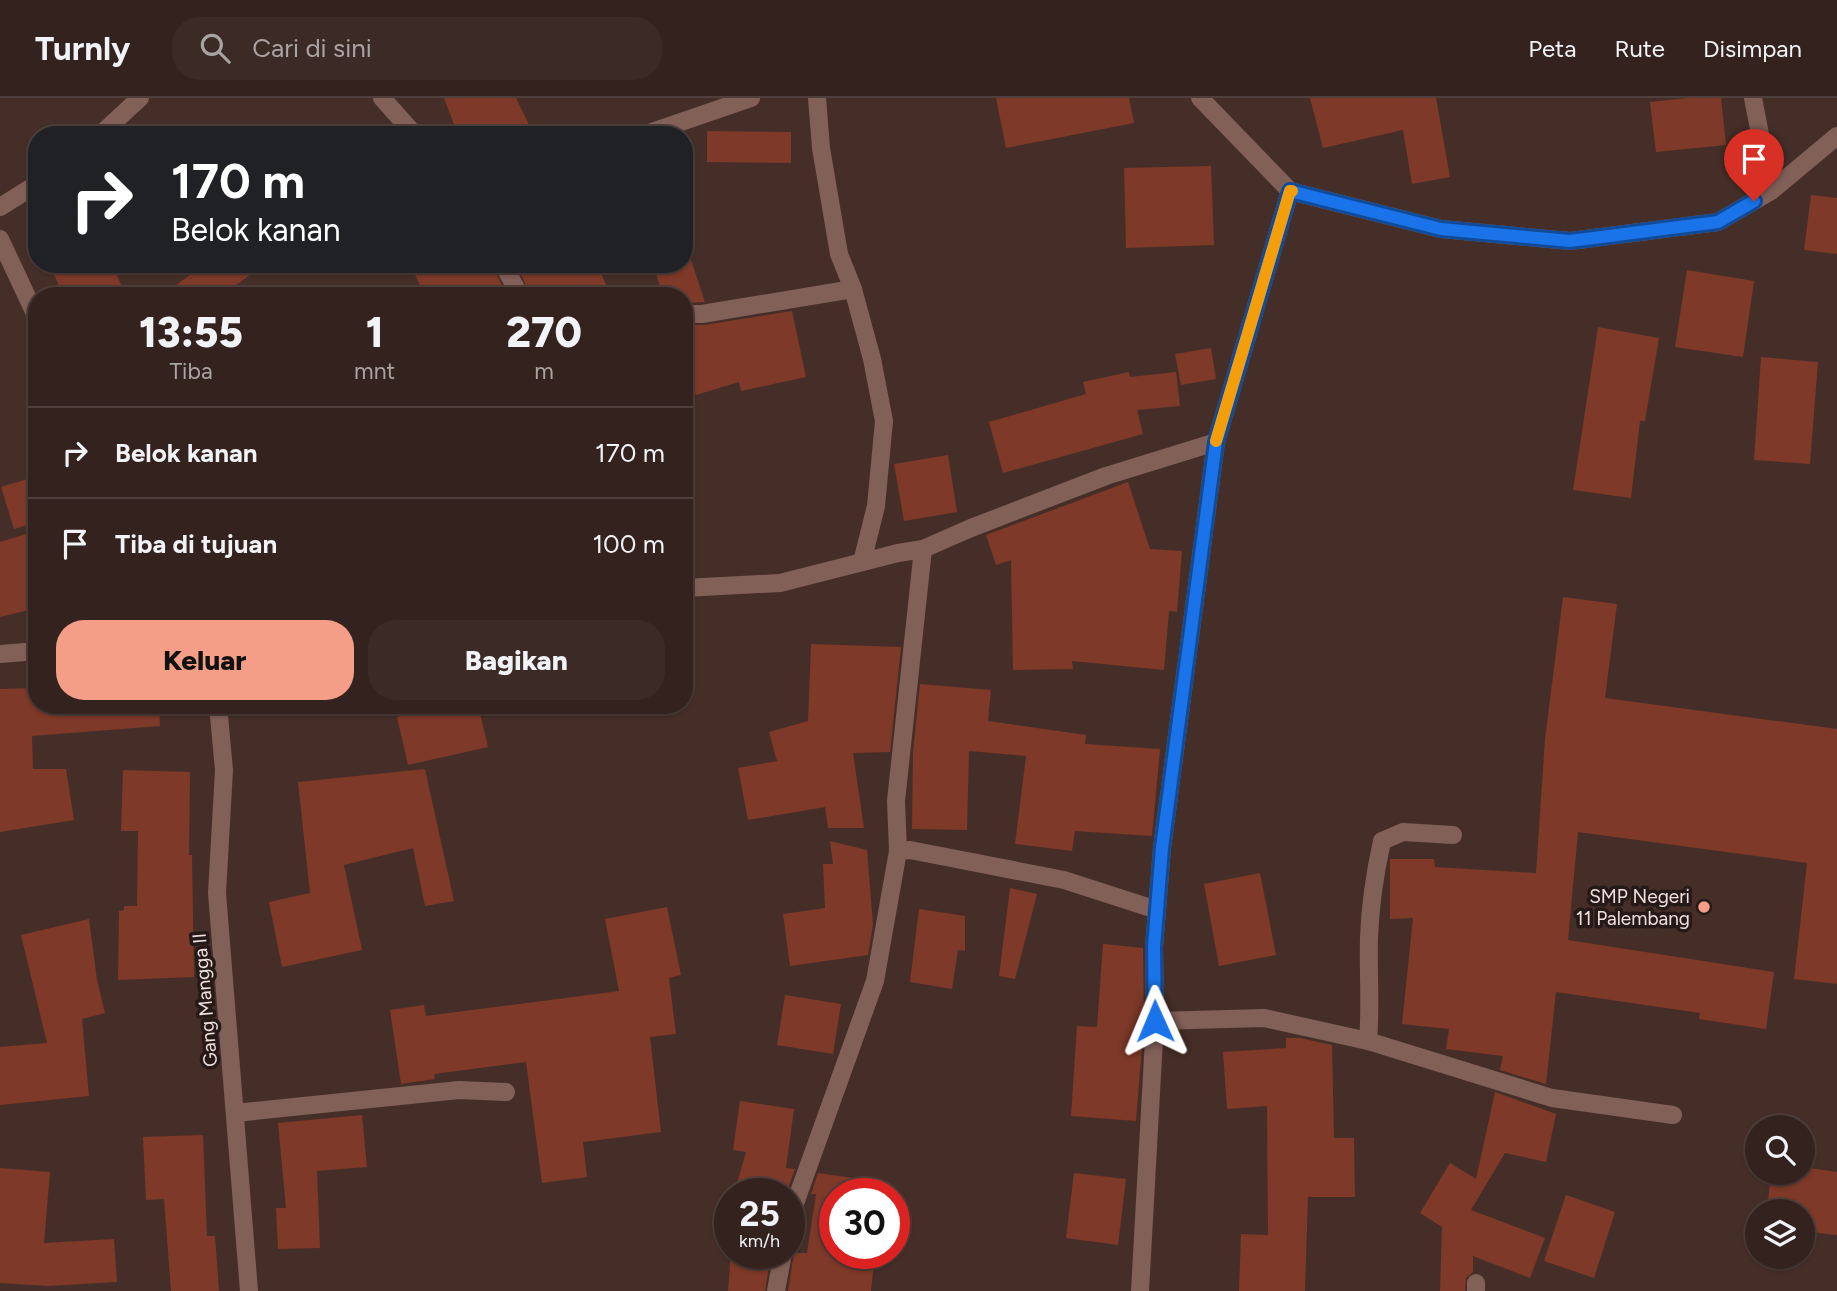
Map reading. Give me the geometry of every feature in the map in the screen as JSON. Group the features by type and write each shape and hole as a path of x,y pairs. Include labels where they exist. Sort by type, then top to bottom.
{"street":[{"path":"110,126 140,98"},
{"path":"382,98 407,126"},
{"path":"669,126 751,98"},
{"path":"817,98 821,148 839,254 853,289 872,359 884,421 876,506 862,562"},
{"path":"1200,98 1290,191 1441,229 1570,241 1718,222 1772,191 1837,136"},
{"path":"1753,98 1772,191"},
{"path":"0,207 28,190"},
{"path":"1140,1291 1155,1021 1154,947 1162,848 1216,442 1290,191"},
{"path":"0,239 28,299"},
{"path":"693,314 853,289"},
{"path":"693,588 780,583 923,549 1105,476 1216,442"},
{"path":"804,1178 875,981 898,851 896,801 923,549"},
{"path":"0,654 28,652"},
{"name":"Gang Mangga II","path":"219,714 224,770 217,893 249,1291"},
{"path":"1368,1041 1371,1010 1369,938 1374,884 1382,841 1403,832 1453,835"},
{"path":"898,851 910,850 1051,877 1157,910"},
{"path":"1155,1021 1264,1018 1368,1041 1552,1098 1673,1115"},
{"path":"235,1114 460,1090 506,1091"},
{"path":"776,1291 780,1269"}],"building":[{"path":"444,98 516,98 530,126 455,126"},
{"path":"996,98 1129,98 1134,123 1006,148"},
{"path":"1310,98 1436,98 1450,177 1412,184 1403,130 1323,148"},
{"path":"1721,98 1726,145 1656,152 1650,102"},
{"path":"707,131 791,132 791,163 707,162"},
{"path":"1211,166 1214,245 1126,248 1124,168"},
{"path":"1811,195 1837,198 1837,254 1804,250"},
{"path":"693,266 705,302 693,303 693,287 660,287 656,273 693,273"},
{"path":"1687,270 1754,281 1743,357 1675,347"},
{"path":"53,273 116,273 122,287 60,287"},
{"path":"193,273 253,273 233,287 173,287"},
{"path":"414,273 496,273 503,287 421,287"},
{"path":"520,273 601,273 607,287 527,287"},
{"path":"792,311 806,377 741,391 739,382 696,395 693,386 693,325"},
{"path":"1598,327 1659,338 1645,421 1640,421 1631,498 1573,490"},
{"path":"1211,348 1216,379 1181,385 1175,354"},
{"path":"1761,357 1818,362 1810,464 1754,460"},
{"path":"1129,372 1130,377 1176,372 1180,406 1137,410 1143,434 1003,473 989,422 1086,394 1083,382"},
{"path":"948,455 957,512 904,521 894,464"},
{"path":"28,479 28,525 14,529 1,487"},
{"path":"1128,482 1150,549 1182,551 1177,612 1169,611 1164,670 1072,661 1073,669 1013,670 1011,560 996,565 986,535"},
{"path":"26,534 28,541 28,610 0,617 0,542"},
{"path":"1563,597 1617,604 1605,698 1837,729 1837,984 1794,979 1807,863 1578,832 1568,940 1774,972 1766,1029 1699,1019 1700,1013 1556,992 1546,1084 1500,1070 1503,1056 1446,1049 1449,1029 1402,1024 1413,918 1390,919 1390,859 1434,859 1435,867 1536,873 1545,739"},
{"path":"811,644 901,647 890,752 853,753 864,828 828,828 825,807 748,820 738,768 777,761 769,732 808,721"},
{"path":"920,684 991,690 988,721 1086,735 1085,744 1160,749 1152,836 1075,831 1072,851 1015,844 1026,756 969,751 967,830 912,829 913,752"},
{"path":"28,688 28,714 159,714 160,726 32,736 33,769 66,769 74,820 0,832 0,689"},
{"path":"410,714 480,714 488,747 408,765 397,717"},
{"path":"425,769 454,901 425,906 413,848 344,865 362,950 282,967 269,902 310,893 298,782"},
{"path":"123,770 190,772 189,855 192,855 194,977 118,980 119,911 124,910 124,906 137,906 138,831 121,831"},
{"path":"830,841 867,850 873,925 868,955 790,966 783,914 825,908 823,864 833,864"},
{"path":"1260,873 1276,955 1219,966 1204,884"},
{"path":"1010,888 1037,894 1015,979 999,976"},
{"path":"667,907 681,975 669,978 676,1034 650,1037 661,1132 583,1142 587,1177 542,1183 526,1062 434,1074 435,1079 401,1084 390,1010 424,1005 426,1016 619,991 605,919"},
{"path":"919,909 965,916 965,951 958,950 952,989 910,982"},
{"path":"89,919 97,980 105,1013 82,1019 89,1096 0,1105 0,1047 47,1043 21,935"},
{"path":"1103,944 1143,948 1144,1021 1136,1121 1071,1116 1077,1026 1097,1027"},
{"path":"785,995 841,1004 833,1054 777,1045"},
{"path":"1286,1038 1300,1038 1332,1045 1334,1138 1354,1138 1355,1197 1308,1197 1305,1291 1239,1291 1241,1234 1268,1235 1267,1106 1227,1109 1223,1052 1286,1048"},
{"path":"1495,1092 1556,1114 1546,1162 1505,1153 1471,1210 1545,1238 1530,1278 1473,1256 1473,1272 1466,1278 1465,1291 1440,1291 1442,1227 1420,1213 1450,1163 1476,1179"},
{"path":"740,1101 794,1109 786,1168 795,1169 792,1178 739,1178 746,1152 733,1150"},
{"path":"362,1115 367,1167 317,1171 320,1248 278,1249 276,1208 286,1208 278,1123"},
{"path":"203,1135 207,1236 215,1236 219,1291 171,1291 164,1199 146,1200 143,1137"},
{"path":"0,1168 50,1172 44,1243 114,1239 117,1282 48,1286 0,1283"},
{"path":"1815,1169 1837,1172 1837,1235 1815,1232 1815,1199 1768,1199 1770,1185 1815,1185"},
{"path":"818,1173 853,1178 819,1178 819,1269 873,1269 871,1291 788,1291 791,1269 805,1269 805,1253 816,1194 811,1194"},
{"path":"1074,1173 1126,1179 1118,1245 1066,1238"},
{"path":"1566,1195 1615,1212 1594,1278 1544,1261"},
{"path":"730,1269 768,1269 765,1291 728,1291"}],"slow traffic":[{"path":"1216,441 1231,384 1292,191"}],"place":[{"name":"SMP Negeri 11 Palembang","path":"1704,907"}],"route":[{"path":"1155,1021 1154,947 1162,848 1216,442 1290,191 1441,229 1570,241 1718,222 1754,201"}]}
